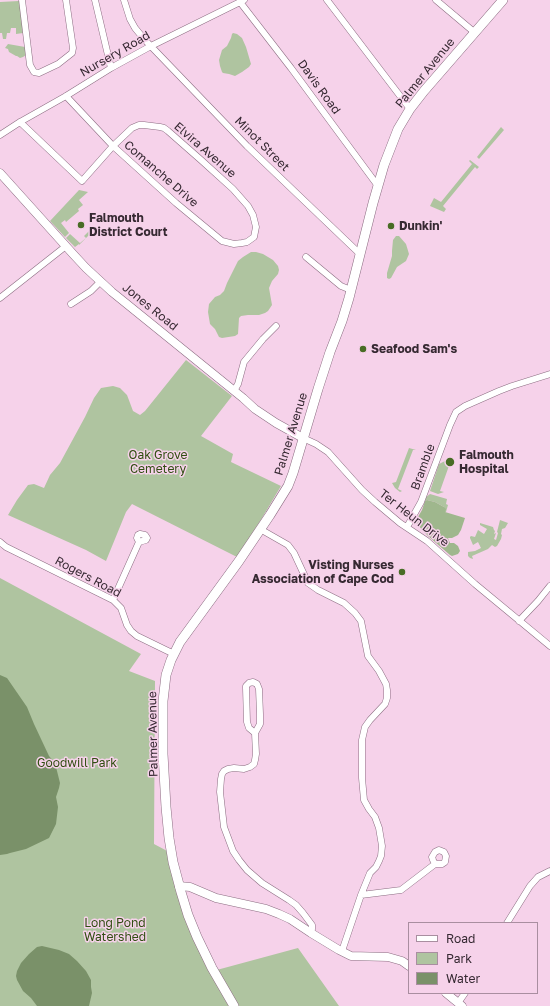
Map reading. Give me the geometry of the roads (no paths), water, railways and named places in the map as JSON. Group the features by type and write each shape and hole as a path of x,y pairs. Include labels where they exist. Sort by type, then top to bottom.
{"highway":[{"name":"Palmer Avenue","path":"234,1006 212,968 188,915 178,882 169,838 166,807 163,720 164,683 168,667 188,630 260,529 288,486 296,465 316,394 351,290 384,165 401,123 434,78 503,0"}],"main road":[{"name":"Jones Road","path":"0,173 86,268 255,409 304,438"},
{"path":"178,882 189,882 198,887 205,894 216,898 279,914 290,919 342,952 351,956 388,957 402,961 408,965"},
{"path":"447,994 460,1005"}],"street":[{"path":"22,0 30,65 34,72 39,74 58,64 72,53 73,45 66,0"},
{"path":"95,0 110,68"},
{"name":"Minot Street","path":"124,0 132,23 151,46 247,146 360,254"},
{"path":"327,0 410,109"},
{"path":"436,0 474,32"},
{"name":"Nursery Road","path":"0,135 110,68 242,1"},
{"name":"Davis Road","path":"242,1 378,186"},
{"name":"Comanche Drive","path":"66,96 113,146 176,203 222,241 234,244 251,240 254,237"},
{"name":"Elvira Avenue","path":"20,122 82,181 113,146 132,128 139,125 160,127 168,131 248,206 253,215 256,227 254,237"},
{"path":"0,298 66,246"},
{"path":"306,257 341,286 351,290"},
{"path":"71,304 91,291 101,281"},
{"path":"234,391 238,384 244,362 276,326"},
{"name":"Bramble","path":"407,527 421,502 455,414 465,406 512,386 550,374"},
{"name":"Ter Heun Drive","path":"304,438 328,452 370,498 389,515 427,540 464,575 550,646"},
{"path":"260,529 288,545 294,553 308,583 318,590 344,603 355,613 361,621 368,656 386,684 387,698 385,704 365,727 362,740 362,778 364,800 375,817 379,828 382,846 381,856 376,867 367,878 342,952"},
{"name":"Rogers Road","path":"0,542 6,547 113,600 121,608 127,625 131,631 137,636 174,654"},
{"path":"113,600 139,542"},
{"path":"519,620 538,601 550,586"},
{"path":"255,733 249,728 247,722 246,686 253,682 258,686 260,695 260,720 255,733 256,754 254,764 250,767 244,769 234,768 224,771 222,774 220,792 224,828 233,851 247,870 262,883 296,905 312,926 311,933"},
{"path":"361,895 401,890 435,864"},
{"path":"508,922 530,886 538,877 550,871"},
{"path":"460,1005 464,994"}],"water":[{"path":"0,675 7,678 27,707 49,756 55,763 60,783 56,797 58,807 56,824 49,838 26,849 0,855"},
{"path":"42,946 69,954 86,971 91,980 92,993 89,1006 37,1006 23,991 17,980 17,971 21,963 29,954 37,947"}],"place":[{"name":"Falmouth District Court","path":"81,225"},
{"name":"Dunkin'","path":"391,226"},
{"name":"Seafood Sam's","path":"363,349"},
{"name":"Falmouth Hospital","path":"450,462"},
{"name":"Visting Nurses Association of Cape Cod","path":"402,572"}],"park label":[{"name":"Oak Grove Cemetery","path":"158,462"},
{"name":"Goodwill Park","path":"77,763"},
{"name":"Long Pond Watershed","path":"115,930"}]}
